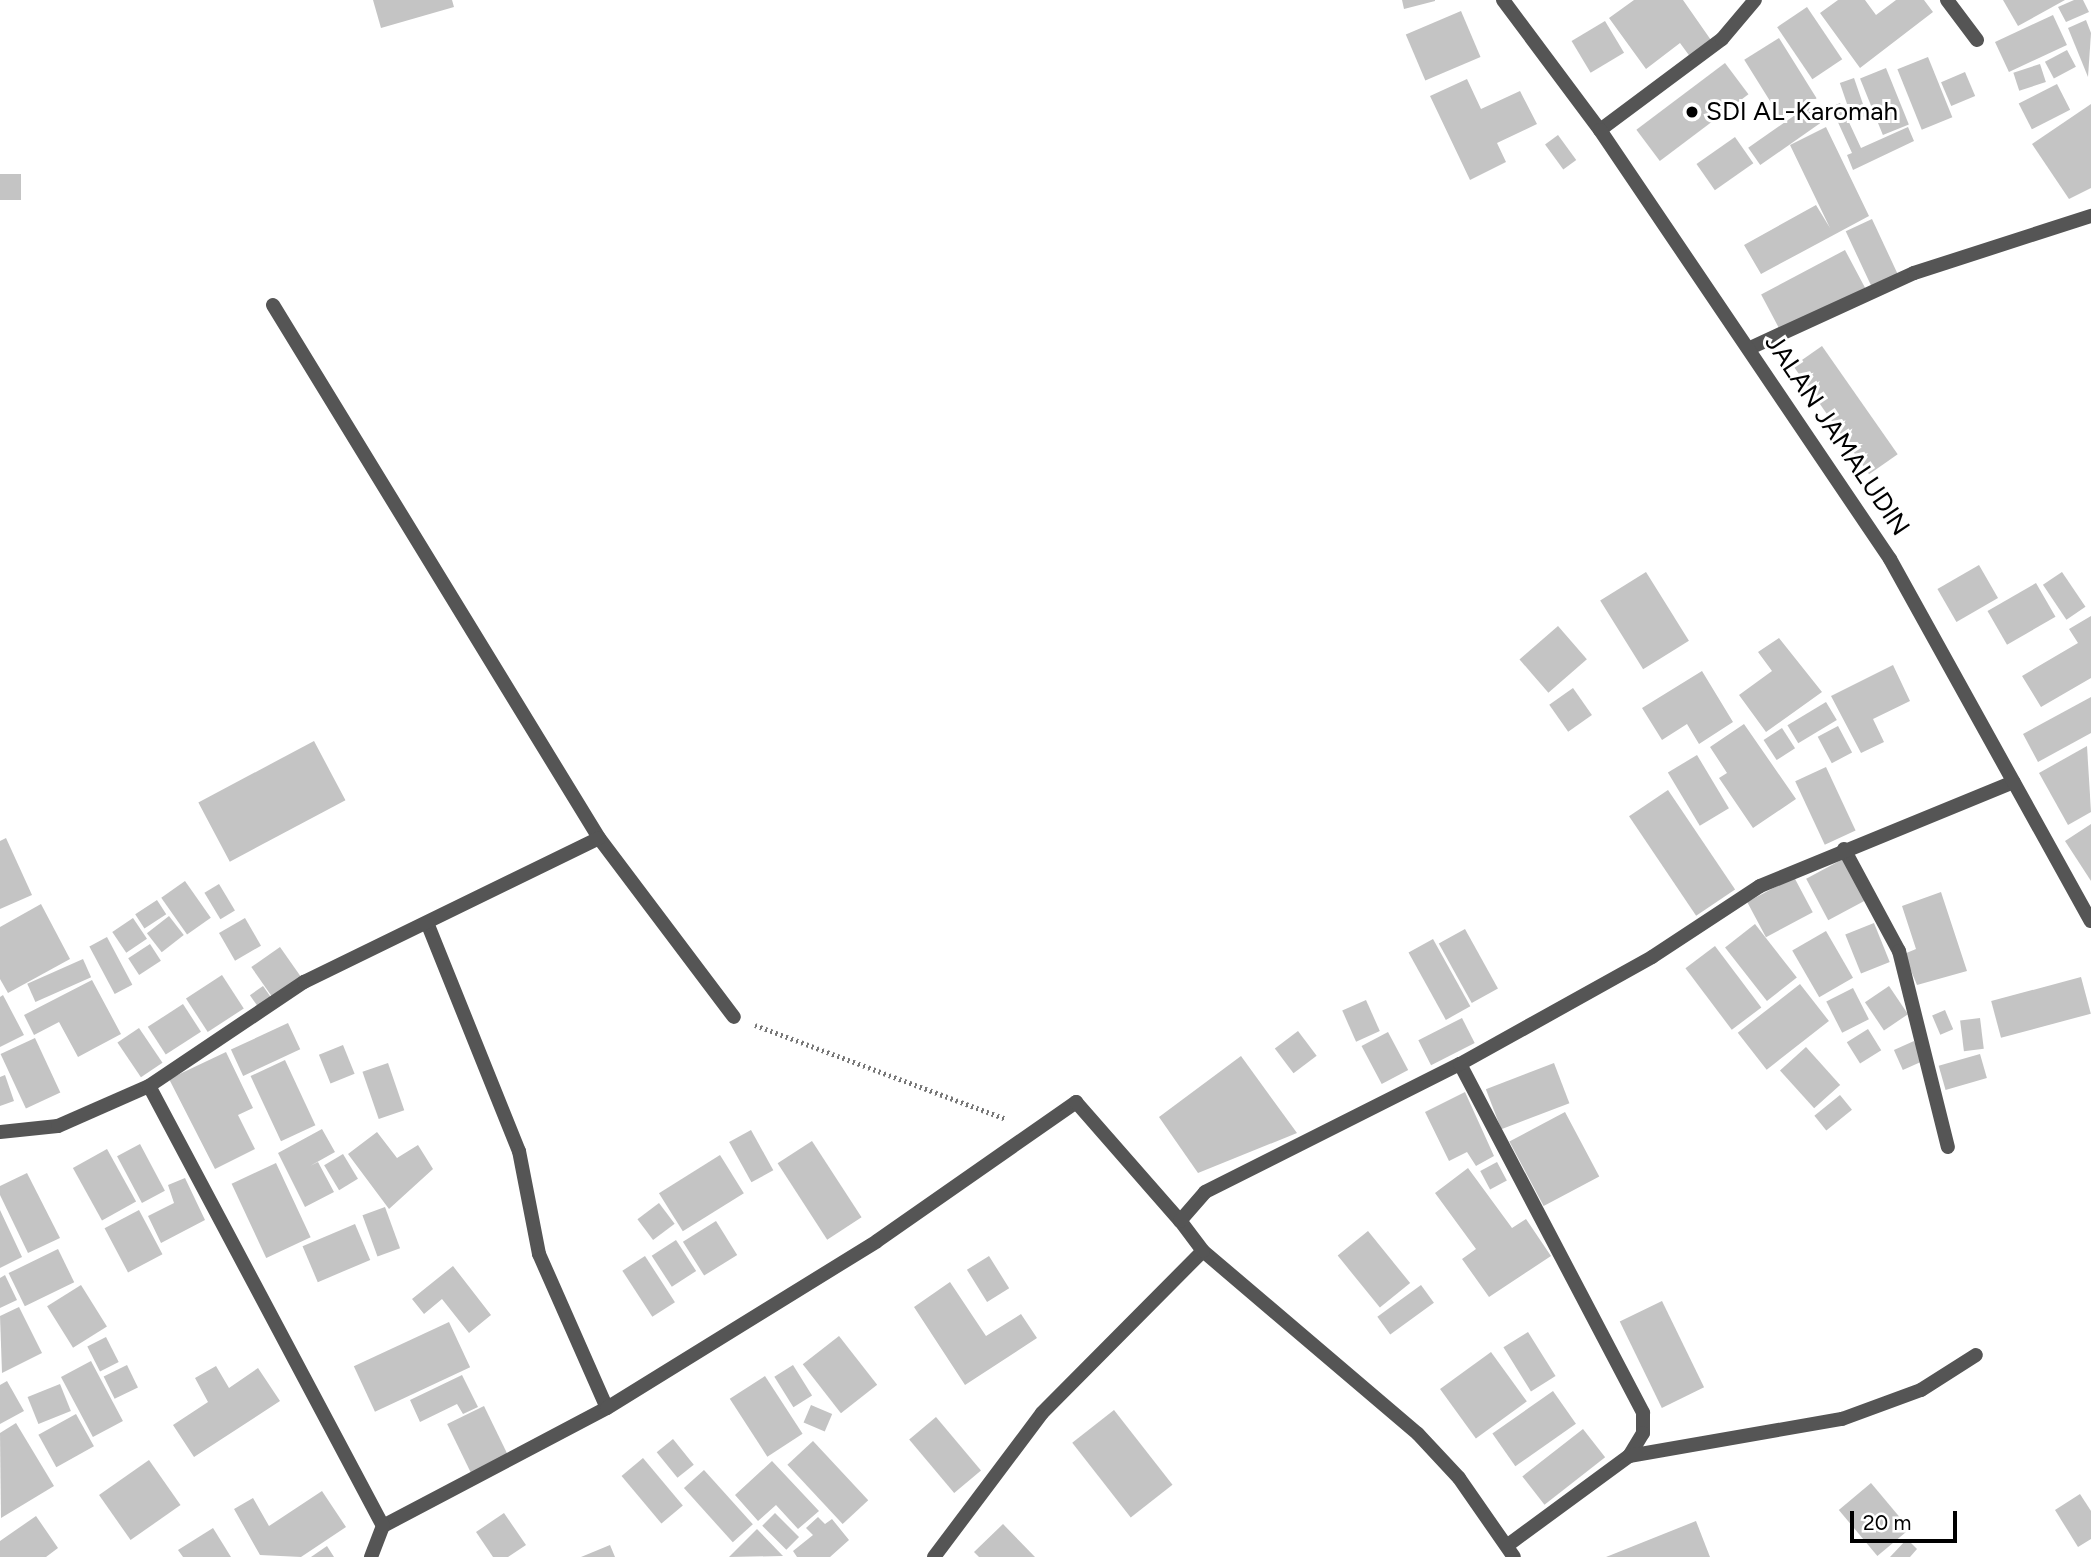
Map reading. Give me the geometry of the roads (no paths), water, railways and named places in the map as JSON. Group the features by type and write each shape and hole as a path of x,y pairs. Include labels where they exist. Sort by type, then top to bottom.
{"street":[{"name":"JALAN JAMALUDIN","path":"1503,0 1600,130 1750,348 1890,559 2091,921"},
{"path":"1600,130 1722,39 1755,0"},
{"path":"1947,0 1977,40"},
{"path":"1750,348 1914,274 2091,216"},
{"path":"273,305 599,838 734,1017"},
{"path":"1180,1222 1205,1192 1460,1064 1652,957 1760,886 1844,849 2014,782"},
{"path":"0,1132 58,1126 149,1086 304,982 428,925 599,838"},
{"path":"1844,849 1899,951 1948,1147"},
{"path":"428,925 519,1151 539,1254 607,1408"},
{"path":"371,1557 383,1525 607,1408 877,1241 1076,1102 1203,1251 1418,1434 1511,1551 1629,1456 1643,1433 1637,1396 1500,1151 1460,1064"},
{"path":"149,1086 383,1525"},
{"path":"934,1557 1042,1413 1203,1251"},
{"path":"1629,1456 1842,1419 1921,1390 1976,1354"}],"place":[{"name":"SDI AL-Karomah","path":"1692,112"}]}
